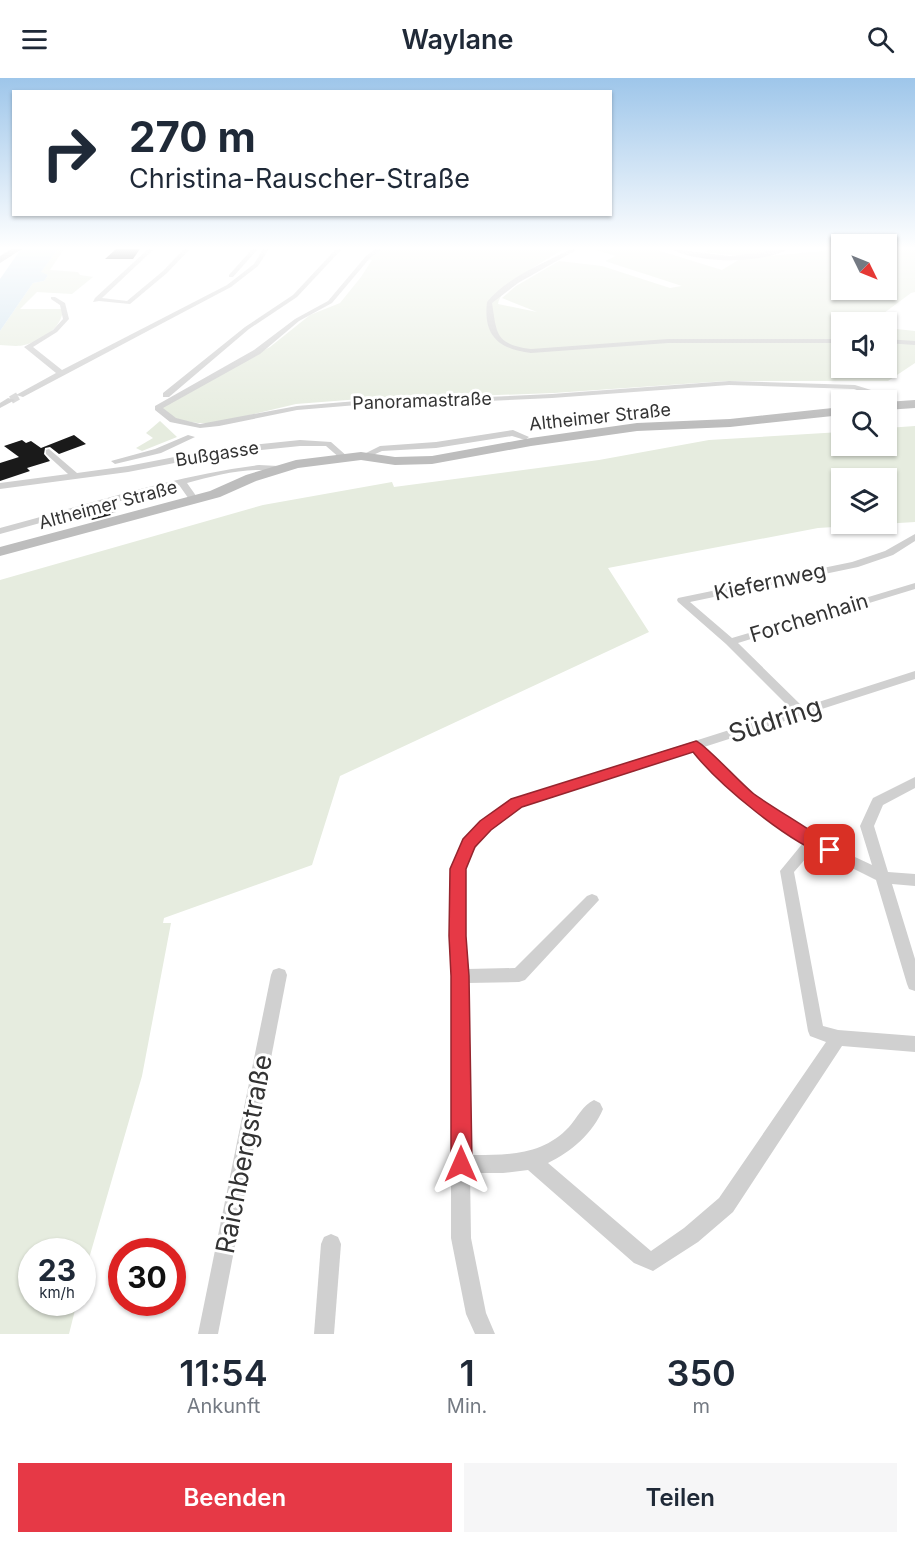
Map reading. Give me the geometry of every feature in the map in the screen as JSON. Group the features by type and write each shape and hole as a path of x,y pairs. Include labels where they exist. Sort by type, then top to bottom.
{"street":[{"path":"62,374 28,347 55,331 66,319 64,308"},
{"path":"20,395 187,308"},
{"path":"115,461 158,451 191,437 162,417 158,403 247,328 277,308"},
{"path":"161,410 263,348 297,320 320,308"},
{"path":"490,308 493,333 505,345 516,349 549,351 668,340 831,341"},
{"path":"897,342 915,343"},
{"name":"Panoramastraße","path":"161,410 173,420 200,426 297,408 417,398 465,400 541,397 729,383 847,386 862,390"},
{"path":"0,406 11,400"},
{"path":"897,406 915,404"},
{"name":"Altheimer Straße","path":"0,552 194,500 278,469 344,457 364,456 395,461 432,460 531,442 637,427 730,423 831,412"},
{"name":"Altheimer Straße","path":"364,456 385,448 436,445 513,433 525,437"},
{"name":"Bußgasse","path":"0,486 160,464 221,451 300,443 328,444 344,457"},
{"path":"49,452 75,476"},
{"path":"0,531 182,482 244,468 273,467 278,469"},
{"path":"182,482 194,500"},
{"name":"Kiefernweg","path":"730,642 682,600 854,565 889,554 915,537"},
{"name":"Forchenhain","path":"801,712 730,642 915,586"},
{"name":"Südring","path":"485,1334 476,1314 461,1238 458,869 468,844 485,825 517,803 915,675"},
{"path":"696,746 707,760 749,798 812,842 884,877 915,880"},
{"path":"915,782 878,802 867,826 915,984"},
{"path":"812,842 787,872 816,1031 838,1038 915,1044"},
{"path":"460,976 519,975 592,900"},
{"name":"Raichbergstraße","path":"208,1334 279,975"},
{"path":"532,1161 641,1256 653,1261 691,1235 726,1205 838,1038"},
{"path":"461,1164 513,1164 532,1161 567,1142 594,1109"},
{"path":"324,1334 331,1244"}],"shaded area":[{"path":"16,308 63,309 55,328 44,337 31,343 18,346 0,345 0,331"},
{"path":"328,308 516,308 537,312 526,308 891,308 885,312 831,312 831,378 892,378 888,381 726,381 554,393 444,397 399,396 296,404 217,423 172,419 158,405 270,347 310,315"},
{"path":"897,329 915,331 915,363 897,375"},
{"path":"160,421 177,437 142,451 136,448 153,438 146,433"},
{"path":"915,426 915,522 897,523 897,468 831,468 831,527 608,568 649,632 340,776 312,865 164,918 163,923 171,923 142,1076 95,1238 18,1238 18,1316 74,1316 69,1334 0,1334 0,580 263,505 392,482 394,487 599,460 709,440 831,433 831,456 897,456 897,427"}],"water":[{"path":"0,308 16,308 0,331"}],"building":[{"path":"74,435 86,444 59,454 50,447 45,448 44,454 50,461 27,468 30,471 0,481 0,463 19,457 4,446 22,440 26,443 31,441 41,448"},
{"path":"113,505 116,512 109,513 111,515 92,520 87,513"}],"tunnel":[{"path":"11,400 20,395"}],"route":[{"path":"461,1164 458,869 468,844 485,825 517,803 696,746 707,760 749,798 812,842 830,850"}]}
